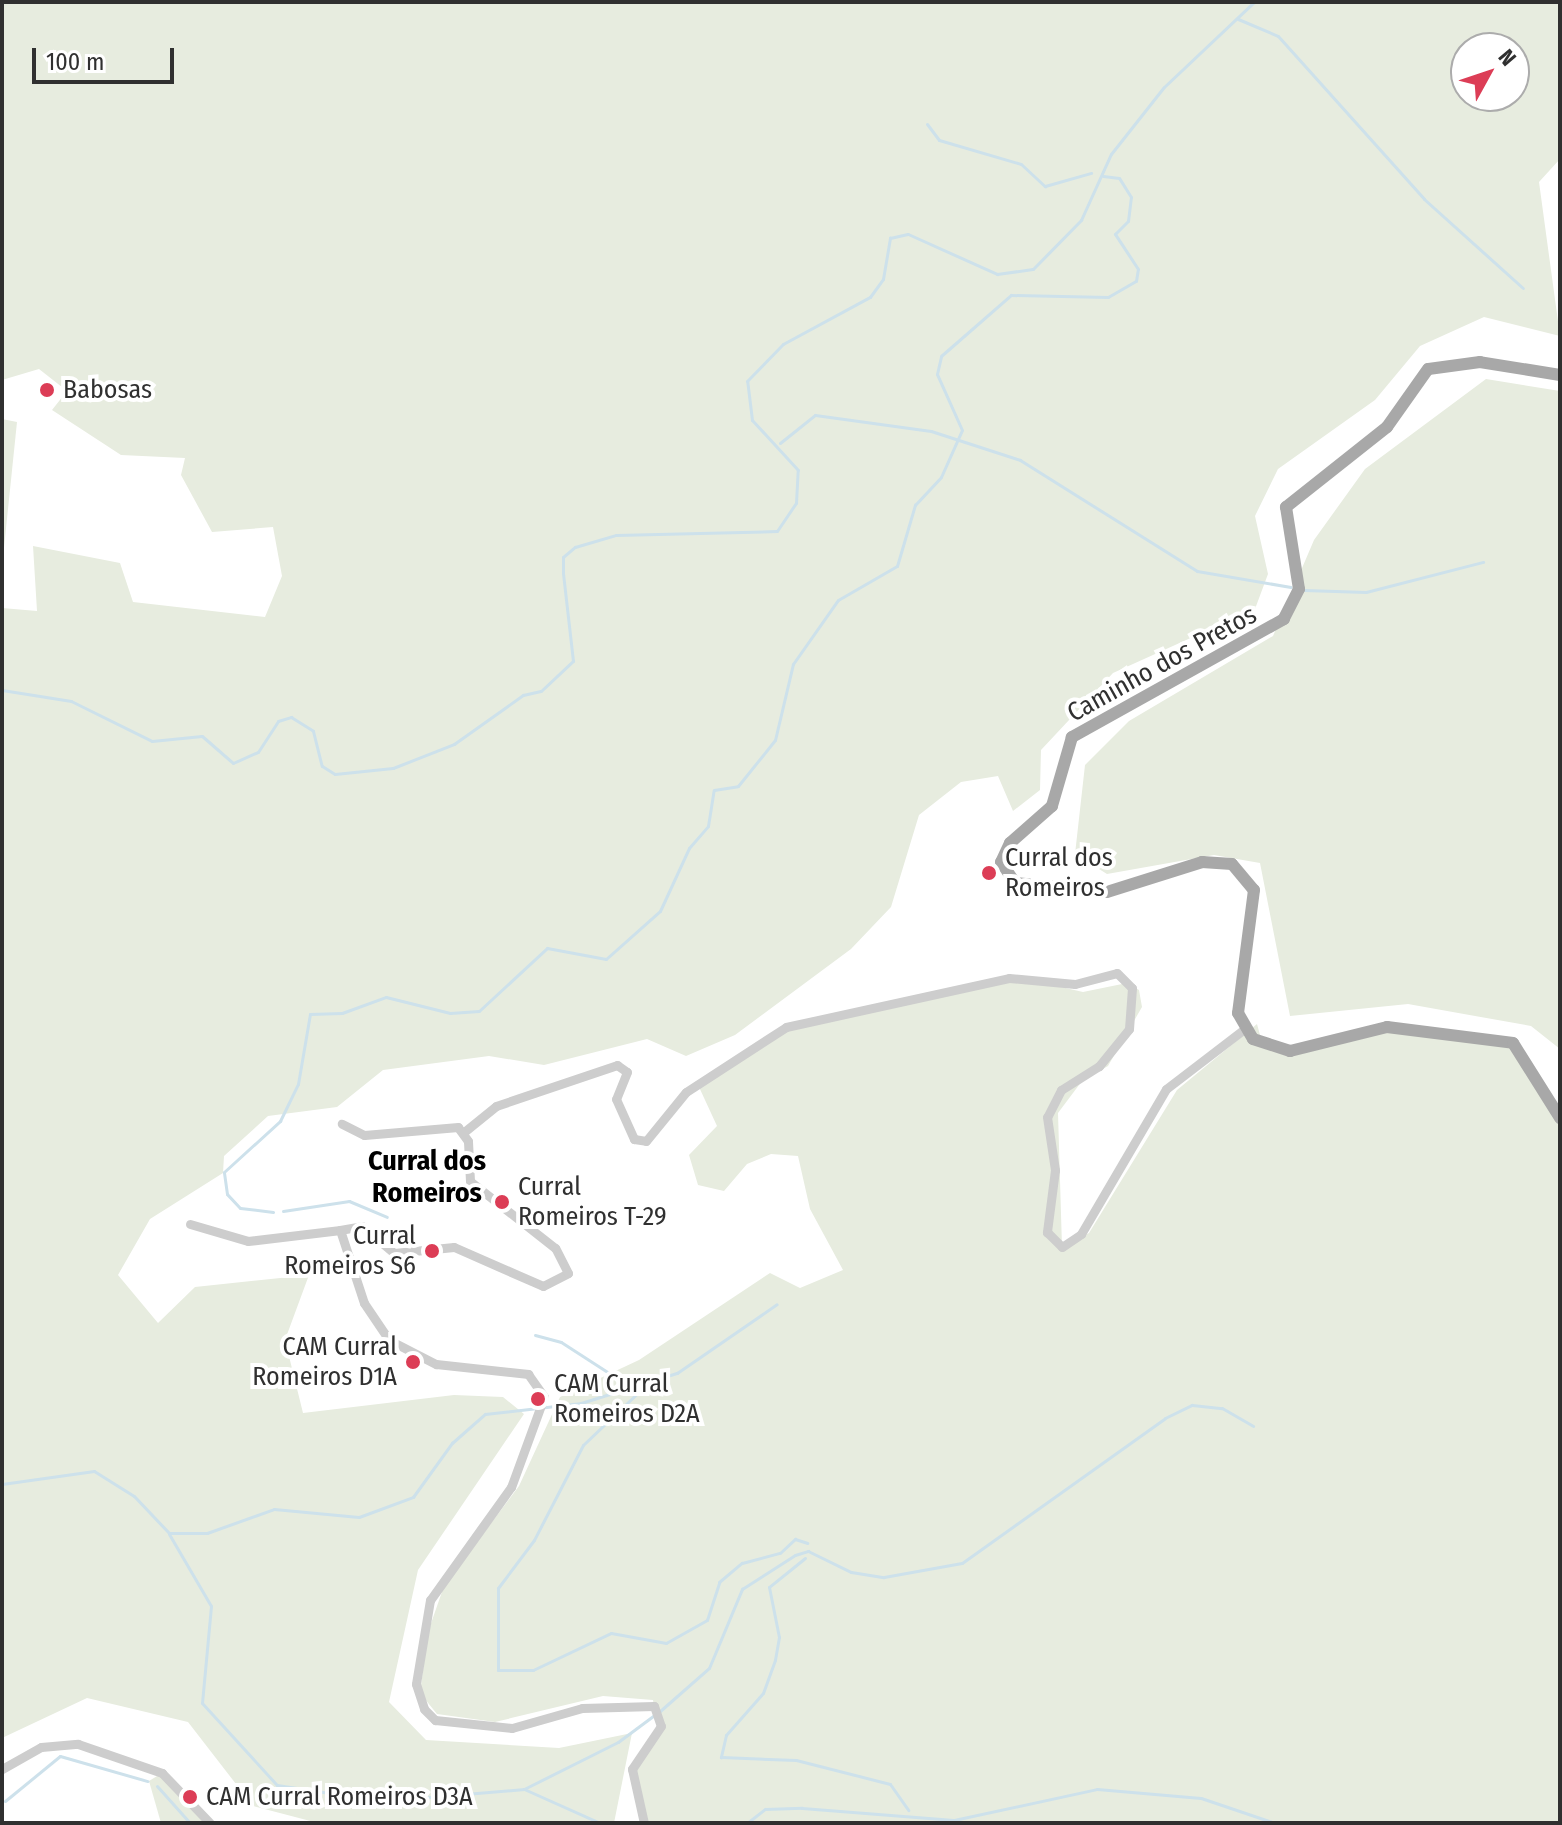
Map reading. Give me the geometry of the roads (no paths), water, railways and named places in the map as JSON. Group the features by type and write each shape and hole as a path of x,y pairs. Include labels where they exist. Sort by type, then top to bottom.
{"main road":[{"name":"Caminho dos Pretos","path":"1243,1030 1239,997 1254,890 1241,871 1219,860 1107,892 1052,888 1007,878 1003,851 1052,806 1072,737 1284,619 1299,589 1286,507 1387,427 1428,369 1480,362 1560,375"},
{"path":"1243,1030 1276,1051 1369,1027 1513,1043 1560,1118"}],"street":[{"path":"464,1132 496,1106 617,1065 627,1072 616,1099 634,1139 646,1141 686,1092 786,1027 1009,978 1075,984 1117,973 1132,988 1129,1029 1099,1066 1061,1090 1047,1117 1055,1170 1047,1232 1062,1247 1081,1234 1166,1089 1243,1030"},
{"path":"342,1124 364,1135 445,1123 464,1132"},
{"path":"190,1224 248,1241 362,1226 387,1250 407,1253 454,1247 543,1286 567,1276 555,1248 470,1181 464,1132"},
{"path":"340,1230 364,1303 389,1340 436,1364 528,1374 544,1397 545,1409 511,1487 430,1600 418,1696 435,1720 489,1728 599,1705 651,1705 660,1714 658,1732 632,1769 644,1823"},
{"path":"2,1769 41,1747 78,1744 162,1773 210,1823"}],"waterway":[{"path":"2,690 71,701 152,741 202,736 233,763 258,752 278,721 291,717 313,731 322,766 335,774 393,768 454,744 523,695 541,691 573,661 563,557 575,547 616,535 777,531 796,503 798,470 752,420 747,381 783,344 870,297 883,279 890,238 908,234 997,274 1033,269 1081,220 1111,154 1164,87 1254,2"},
{"path":"1238,19 1278,36 1424,199 1523,288"},
{"path":"927,124 939,140 1021,164 1045,186 1091,173"},
{"path":"273,1212 240,1208 227,1194 224,1172 280,1121 298,1084 310,1014 342,1013 386,997 450,1013 479,1011 547,948 606,959 660,911 689,848 708,826 714,790 738,786 775,740 793,664 838,600 897,566 915,505 941,477 962,430 937,374 941,356 1011,295 1108,297 1136,281 1138,269 1115,234 1128,221 1131,197 1119,178 1103,176"},
{"path":"780,443 815,415 931,431 1020,460 1197,571 1291,587"},
{"path":"1304,590 1366,592 1483,562"},
{"path":"283,1211 349,1201 387,1217"},
{"path":"2,1484 94,1471 134,1496 169,1533 207,1533 274,1509 359,1517 413,1497 452,1443 485,1414 581,1403 677,1373 777,1304"},
{"path":"535,1335 561,1342 615,1377 645,1380"},
{"path":"646,1385 583,1445 534,1540 498,1588 498,1670 533,1670 611,1633 666,1643 707,1620 719,1582 742,1563 780,1553 795,1539 807,1543"},
{"path":"660,1711 709,1668 742,1589 795,1555 808,1551 851,1572 884,1577 962,1563 1165,1418 1192,1405 1222,1408 1253,1426"},
{"path":"169,1534 211,1606 202,1703 277,1785 382,1801 524,1789 600,1823"},
{"path":"805,1558 769,1587 779,1637 775,1660 763,1693 726,1735 721,1757 796,1760 890,1784 908,1810"},
{"path":"524,1789 618,1742 653,1716"},
{"path":"5,1801 60,1756 147,1781"},
{"path":"157,1786 190,1823"},
{"path":"747,1823 765,1809 802,1808 954,1820 1097,1789 1201,1798 1275,1823"}],"place":[{"name":"Babosas","path":"47,390"},
{"name":"Curral dos Romeiros","path":"989,873"},
{"name":"Curral Romeiros T-29","path":"502,1202"},
{"name":"Curral Romeiros S6","path":"432,1251"},
{"name":"CAM Curral Romeiros D1A","path":"413,1362"},
{"name":"CAM Curral Romeiros D2A","path":"538,1399"},
{"name":"CAM Curral Romeiros D3A","path":"190,1797"}],"district":[{"name":"Curral dos Romeiros","path":"427,1177"}]}
